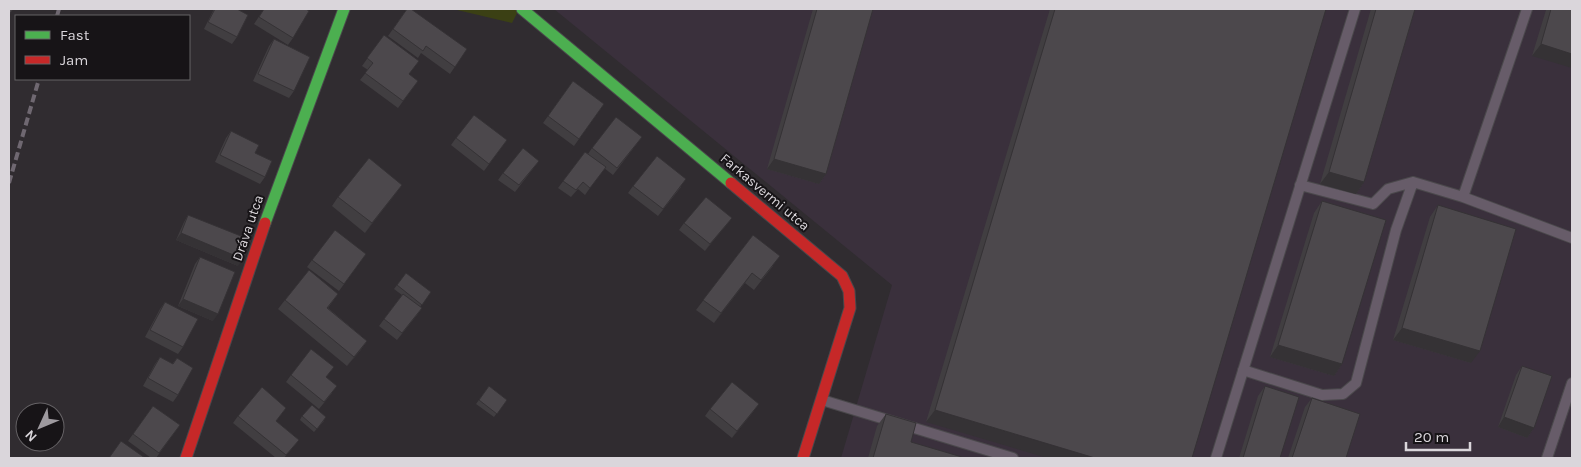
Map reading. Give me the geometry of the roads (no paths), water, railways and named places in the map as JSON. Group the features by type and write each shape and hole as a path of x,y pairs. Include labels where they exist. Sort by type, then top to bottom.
{"street":[{"name":"Dráva utca","path":"186,458 264,228 344,9"},
{"name":"Farkasvermi utca","path":"522,9 842,276 850,293 850,308 803,458"}],"lane":[{"path":"1216,458 1355,9"},
{"path":"1463,197 1527,9"},
{"path":"1300,185 1373,204 1388,189 1413,182 1463,197 1572,238"},
{"path":"1243,370 1322,395 1343,394 1356,383 1396,230 1413,182"},
{"path":"1547,458 1572,383"},
{"path":"821,400 1013,458"}],"railway":[{"path":"57,15 59,9"},
{"path":"9,183 39,80"}]}
